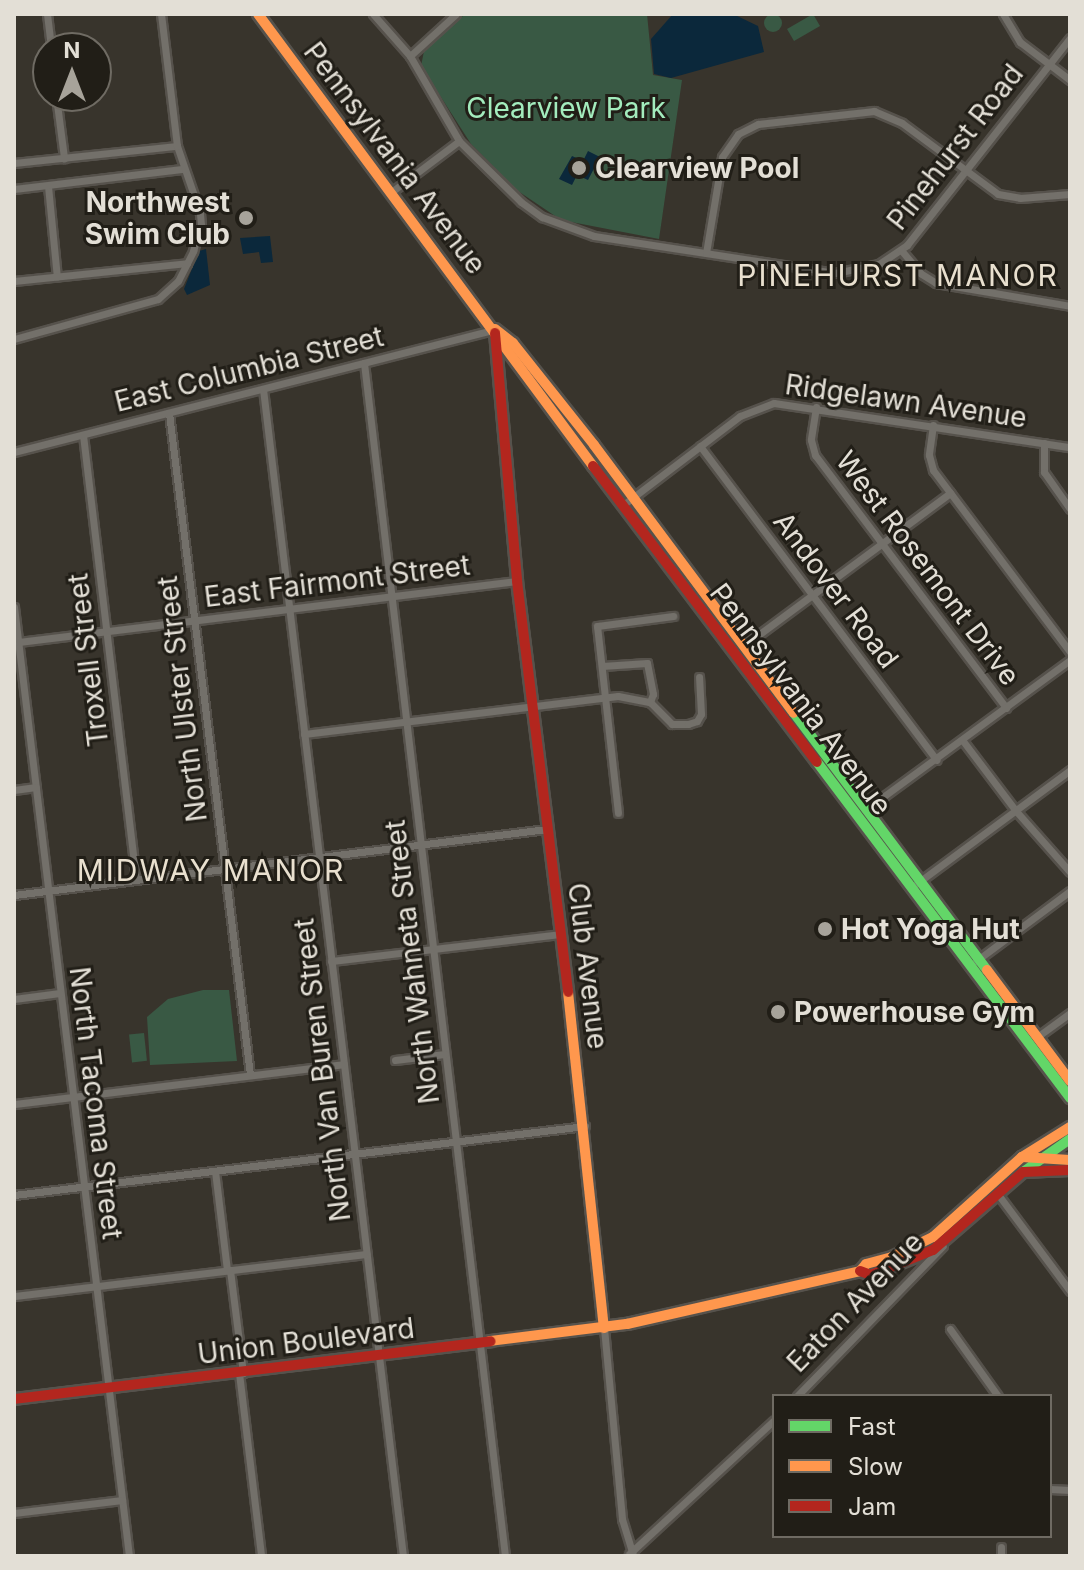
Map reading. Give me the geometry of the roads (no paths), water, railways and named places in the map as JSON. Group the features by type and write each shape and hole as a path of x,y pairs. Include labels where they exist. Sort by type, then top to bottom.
{"street":[{"path":"14,339 147,305 172,288 187,263 201,225 197,198 182,169 177,146 161,14"},
{"name":"Pennsylvania Avenue","path":"258,14 495,329 633,496 746,644 863,812"},
{"name":"Pinehurst Road","path":"373,14 410,56 459,141 521,202 551,221 594,236 835,273 866,269 901,250 1070,38"},
{"path":"410,56 456,14"},
{"path":"1003,14 1014,36 1070,80"},
{"path":"706,253 722,157 729,143 750,127 866,111 883,113 902,123 988,189 1009,197 1070,194"},
{"path":"58,112 64,158"},
{"path":"390,193 459,141"},
{"path":"14,163 177,146"},
{"path":"14,189 182,169"},
{"path":"48,186 57,277"},
{"path":"901,250 920,273 936,283 1070,306"},
{"path":"14,281 187,263"},
{"name":"East Columbia Street","path":"14,452 495,329"},
{"name":"Club Avenue","path":"495,329 517,581 585,1126 622,1519 630,1555"},
{"name":"Pennsylvania Avenue","path":"511,348 623,505 863,812 975,962 1070,1098"},
{"name":"Club Avenue","path":"501,381 511,348"},
{"name":"North Wahneta Street","path":"364,363 505,1556"},
{"name":"North Van Buren Street","path":"263,389 403,1556"},
{"name":"Ridgelawn Avenue","path":"623,505 740,416 762,405 780,402 1070,447"},
{"name":"West Rosemont Drive","path":"816,407 811,440 815,455 1006,708"},
{"name":"North Ulster Street","path":"169,413 250,1075"},
{"path":"933,425 930,463 1070,652"},
{"name":"Troxell Street","path":"83,435 136,880"},
{"path":"1044,443 1044,472 1070,509"},
{"name":"Andover Road","path":"700,446 937,760"},
{"path":"746,644 950,493"},
{"name":"East Fairmont Street","path":"18,642 517,581"},
{"name":"North Tacoma Street","path":"14,607 129,1556"},
{"path":"618,813 597,626 673,616"},
{"path":"863,812 1070,660"},
{"path":"602,666 647,663 653,694 650,702"},
{"path":"304,734 628,696 650,702 672,724 697,721 701,714 699,677"},
{"path":"14,686 23,684"},
{"path":"963,741 1016,811 1070,872"},
{"path":"916,883 1070,770"},
{"path":"14,790 36,787"},
{"path":"14,895 547,829"},
{"path":"975,962 1070,891"},
{"path":"331,961 560,934"},
{"name":"Pennsylvania Avenue","path":"975,962 1070,1081"},
{"path":"14,999 60,993"},
{"path":"1037,1037 1070,1013"},
{"path":"395,1060 445,1054"},
{"path":"14,1104 344,1064"},
{"path":"14,1195 585,1126"},
{"path":"1070,1127 1005,1169 933,1237 892,1257 866,1264 860,1271 871,1275 904,1265 946,1241 996,1192 1070,1139"},
{"path":"1022,1157 1070,1160"},
{"path":"1023,1172 1070,1170"},
{"path":"215,1171 261,1556"},
{"path":"996,1192 1070,1291"},
{"name":"Eaton Avenue","path":"799,1394 946,1241"},
{"path":"14,1296 367,1254"},
{"name":"Union Boulevard","path":"14,1399 604,1328 860,1271"},
{"path":"950,1329 997,1394"},
{"path":"630,1555 772,1422"},
{"path":"14,1513 122,1500"},
{"path":"1001,1547 1001,1556"}],"water":[{"path":"673,14 733,14 758,26 764,52 671,78 654,74 651,39"},
{"name":"Clearview Pool","path":"588,151 600,157 588,180 577,175 572,185 559,179 572,156 583,161"},
{"path":"270,236 273,262 261,263 259,252 243,254 240,238"},
{"path":"206,249 210,285 187,295 184,289 199,251"}],"place":[{"name":"Clearview Pool","path":"579,168"},
{"name":"Northwest Swim Club","path":"246,218"},
{"name":"Hot Yoga Hut","path":"825,929"},
{"name":"Powerhouse Gym","path":"778,1012"}],"district":[{"name":"PINEHURST MANOR","path":"898,275"},
{"name":"MIDWAY MANOR","path":"211,870"}],"park label":[{"name":"Clearview Park","path":"566,108"}]}
